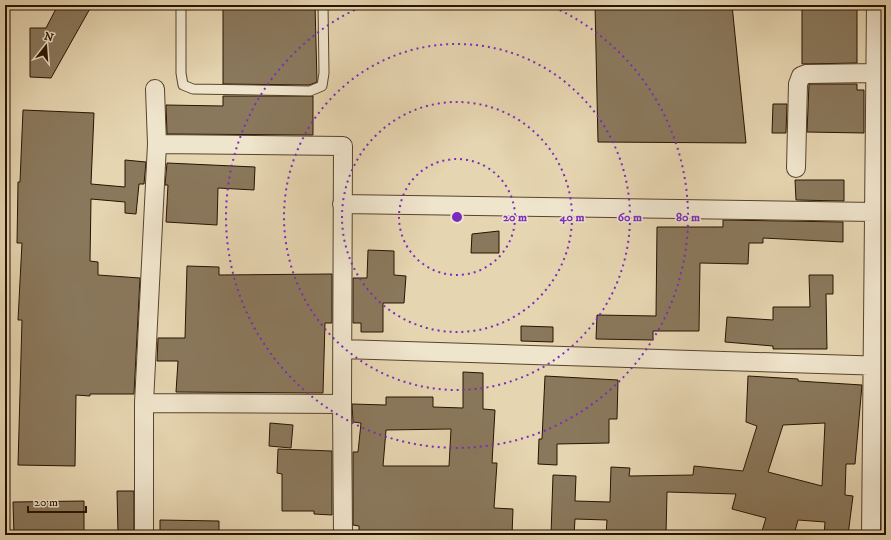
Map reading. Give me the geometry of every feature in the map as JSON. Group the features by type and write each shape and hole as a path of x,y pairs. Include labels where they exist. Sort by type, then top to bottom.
{"street":[{"path":"870,535 879,366 880,258 874,212 876,5"},
{"path":"796,168 798,84 800,76 806,74 875,73"},
{"path":"144,535 144,403 157,144 155,88"},
{"path":"157,144 343,146 343,535"},
{"path":"342,204 874,212"},
{"path":"342,349 879,366"},
{"path":"144,403 342,404"}],"lane":[{"path":"181,5 181,73 184,85 193,89 310,91 322,86 324,73 323,5"}],"building":[{"path":"58,5 92,5 51,78 30,77 30,28 46,28"},
{"path":"223,5 315,5 317,82 309,85 223,84"},
{"path":"595,5 732,5 746,143 598,142"},
{"path":"802,5 857,5 857,63 802,64"},
{"path":"809,84 857,84 857,90 864,90 864,133 807,132"},
{"path":"223,96 313,96 313,135 167,134 166,105 223,106"},
{"path":"773,104 787,104 786,133 772,133"},
{"path":"23,110 94,113 91,184 125,187 125,160 146,162 144,184 139,184 136,214 125,213 125,202 91,199 90,261 98,262 98,275 140,278 134,394 90,394 90,396 76,395 75,466 18,465 22,320 18,320 22,243 17,243 18,182 20,182"},
{"path":"167,163 255,167 254,190 218,188 217,225 166,222 168,185 165,185"},
{"path":"795,180 844,180 844,201 796,200"},
{"path":"723,220 843,222 843,242 763,238 763,243 749,243 748,264 700,263 699,331 653,331 653,340 596,339 597,315 656,316 657,227 723,227"},
{"path":"499,231 499,253 471,253 472,234"},
{"path":"368,250 394,251 394,275 406,276 404,303 383,303 383,332 361,332 361,323 353,323 353,278 367,278"},
{"path":"187,266 219,267 219,275 332,274 332,323 325,323 323,393 176,392 178,361 157,361 158,338 185,338"},
{"path":"809,275 833,275 833,294 826,294 827,349 773,349 773,346 725,342 727,317 773,320 773,307 810,307"},
{"path":"521,326 553,327 553,342 521,341"},
{"path":"463,372 483,373 483,409 495,410 492,463 497,463 494,508 513,509 512,535 359,535 359,526 353,525 353,452 358,452 361,423 353,422 352,404 386,405 386,397 433,397 433,407 463,408","holes":["451,429 449,466 383,466 386,430"]},
{"path":"545,376 618,380 617,419 609,419 609,443 557,444 557,465 538,464 539,439 542,439"},
{"path":"748,376 862,385 855,464 846,464 845,495 853,496 848,535 824,535 825,522 798,520 795,531 762,531 766,518 732,509 736,494 667,492 666,535 606,535 607,520 575,519 574,535 551,535 553,475 576,476 575,501 610,502 611,467 630,468 629,476 693,475 694,466 743,471 757,426 746,422","holes":["825,423 822,486 768,472 783,425"]},
{"path":"270,423 293,425 291,448 269,446"},
{"path":"278,449 332,451 332,515 314,514 314,511 282,511 282,474 277,473"},
{"path":"117,491 134,491 134,533 118,533"},
{"path":"84,501 84,535 14,535 13,502"},
{"path":"160,520 219,521 219,535 160,535"}]}
